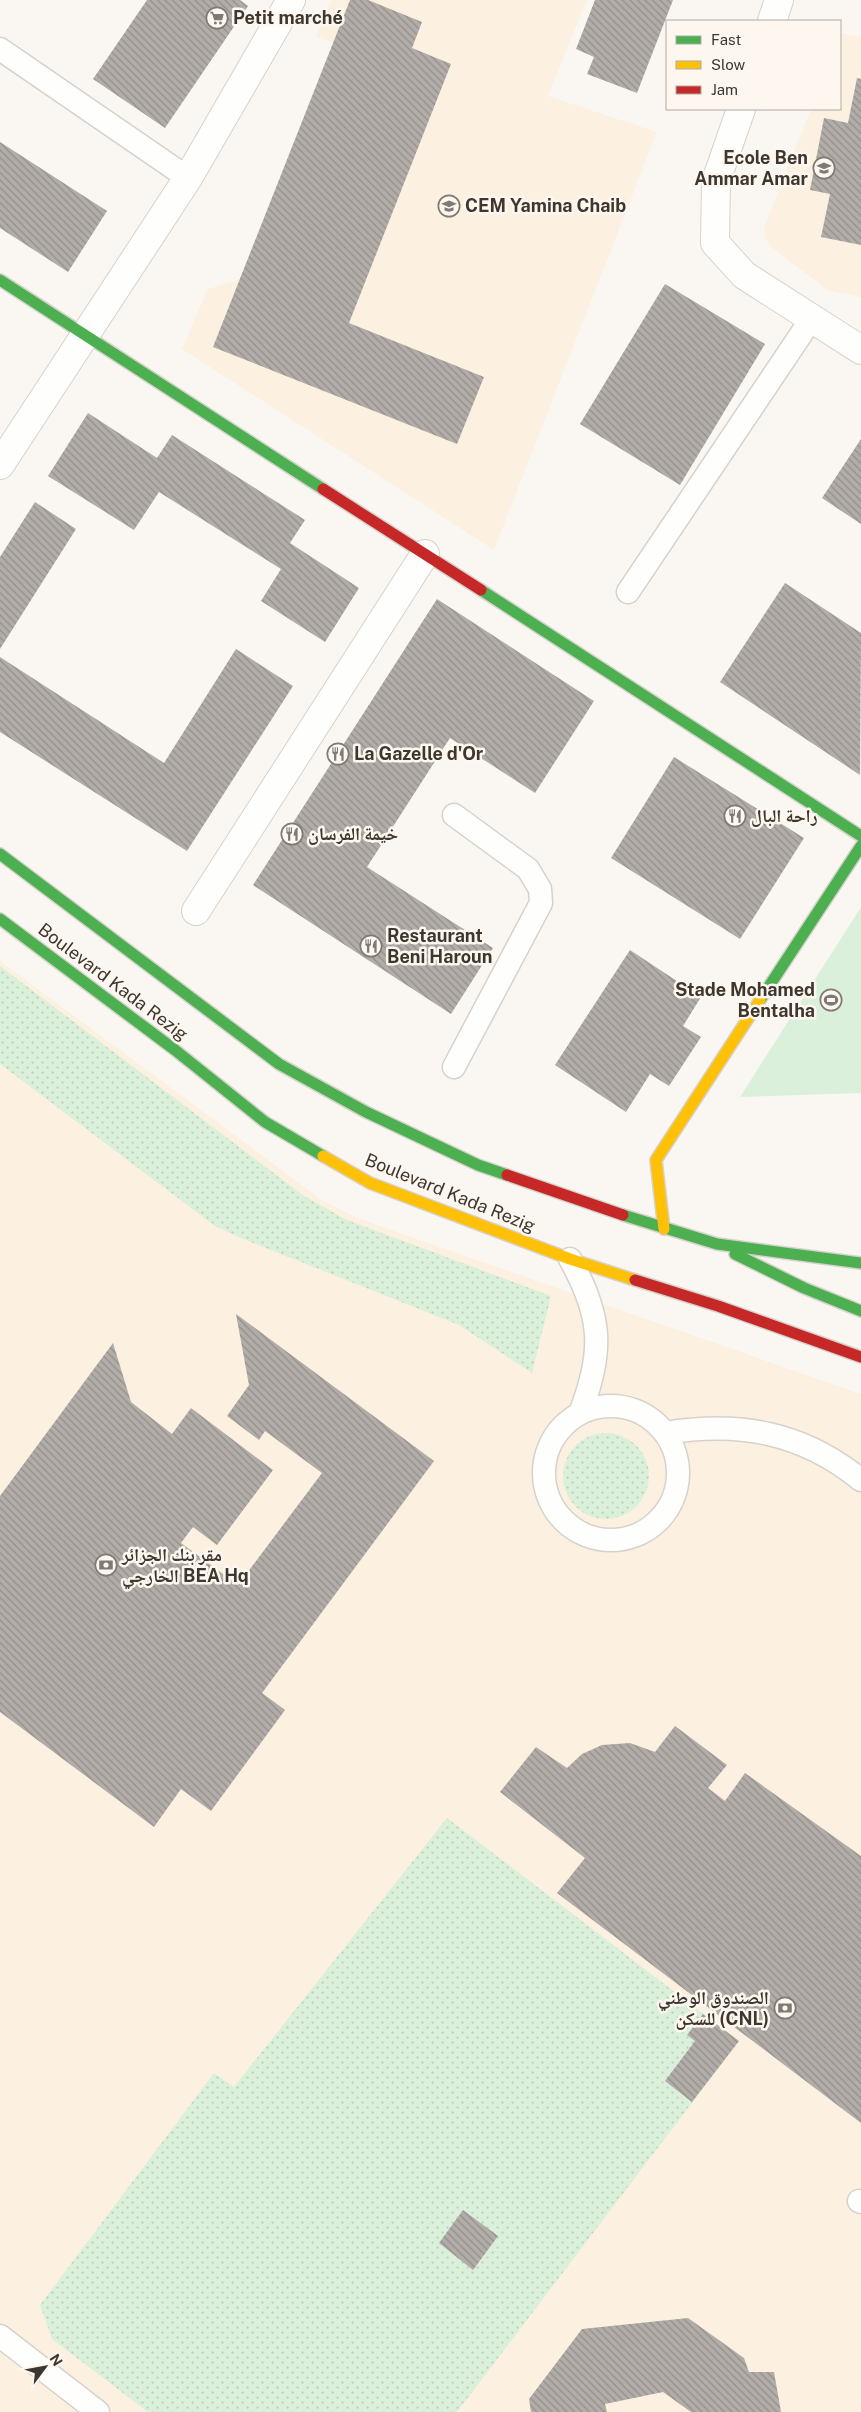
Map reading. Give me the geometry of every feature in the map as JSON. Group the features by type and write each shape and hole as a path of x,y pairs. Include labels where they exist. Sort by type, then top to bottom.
{"main road":[{"path":"0,280 861,836"},
{"path":"664,1229 656,1160 861,846"},
{"name":"Boulevard Kada Rezig","path":"0,854 279,1064 366,1112 478,1165 664,1229 716,1244"},
{"name":"Boulevard Kada Rezig","path":"0,919 175,1050 265,1122 370,1183 570,1259 718,1306 861,1358"},
{"path":"716,1244 861,1263"},
{"path":"716,1244 804,1288 861,1311"}],"street":[{"path":"0,465 188,178 291,0"},
{"path":"772,20 779,0"},
{"path":"741,110 716,181 715,243 744,275 861,350"},
{"path":"196,911 425,554"}],"lane":[{"path":"0,49 188,178"},
{"path":"628,592 812,318"},
{"path":"454,815 528,869 540,890 541,903 454,1067"},
{"path":"570,1259 586,1287 595,1318 596,1358 592,1382 580,1413"},
{"path":"602,1406 626,1407 648,1417 665,1433 675,1453 678,1476 676,1491 670,1505 661,1518 643,1532 621,1539 598,1538 576,1530 560,1518 550,1500 544,1481 544,1460 551,1441 563,1425 580,1413 602,1406"},
{"path":"665,1433 720,1428 757,1430 775,1434 824,1454 861,1480"},
{"path":"0,2336 98,2412"}],"shaded area":[{"name":"CEM Yamina Chaib","path":"331,0 587,0 548,96 657,132 494,550 182,349 208,289 240,279 333,43 316,37"},
{"name":"Ecole Ben Ammar Amar","path":"841,33 861,37 861,297 827,290 770,246 765,238 764,228 811,110 841,110"},
{"path":"0,961 322,1200 360,1219 861,1394 861,2412 0,2412"}],"green space":[{"name":"Stade Mohamed Bentalha","path":"861,907 861,1093 740,1097"},
{"path":"0,966 304,1196 347,1220 551,1296 532,1373 459,1325 215,1226 0,1064"},
{"path":"606,1433 622,1436 630,1440 642,1452 646,1460 649,1476 646,1492 642,1500 630,1512 622,1516 606,1519 590,1516 582,1512 570,1500 566,1492 563,1476 566,1460 570,1452 582,1440 590,1436"},
{"path":"447,1818 739,2041 457,2412 148,2412 52,2339 40,2305 214,2073 234,2087"}],"building":[{"path":"147,0 240,0 248,6 165,128 93,79"},
{"path":"350,0 368,0 422,22 412,48 451,64 349,323 484,377 457,444 213,347"},
{"path":"595,0 673,0 637,93 587,74 594,57 576,49"},
{"path":"857,78 861,79 861,245 821,237 830,194 810,190 824,118 848,123"},
{"path":"0,142 107,211 68,272 0,228"},
{"path":"665,284 765,344 680,485 580,424"},
{"path":"88,413 157,458 172,435 305,520 290,543 359,588 325,642 261,601 281,569 159,492 134,530 48,476"},
{"path":"861,439 861,524 822,498"},
{"path":"35,502 76,529 0,649 0,557"},
{"path":"785,583 861,633 860,775 720,682"},
{"path":"437,599 594,701 535,793 450,738 367,867 493,948 451,1014 253,885"},
{"path":"236,649 293,686 187,851 0,732 0,657 164,763"},
{"path":"674,757 804,838 740,939 611,858"},
{"path":"630,950 701,997 683,1026 701,1037 669,1086 650,1074 626,1112 555,1065"},
{"name":"مقر بنك الجزائر الخارجي BEA Hq","path":"236,1314 434,1461 262,1693 285,1710 211,1811 181,1789 154,1827 0,1712 0,1496 113,1343 131,1402 172,1434 191,1408 273,1470 217,1545 193,1527 181,1543 238,1585 322,1473 265,1431 259,1440 227,1416 249,1385"},
{"name":"الصندوق الوطني للسكن (CNL)","path":"675,1726 727,1765 708,1788 725,1801 745,1773 861,1856 861,2123 557,1893 585,1858 500,1792 536,1747 567,1768 582,1754 602,1745 630,1743 655,1752"},
{"path":"703,2014 739,2041 692,2102 665,2081 695,2041 687,2035"},
{"path":"463,2210 498,2236 473,2270 439,2243"},
{"path":"688,2318 744,2358 749,2372 774,2372 781,2412 691,2412 663,2392 605,2404 607,2412 531,2412 529,2399 582,2329"}],"traffic: fast":[{"path":"0,280 323,489"},
{"path":"481,590 861,836"},
{"path":"760,1000 861,846"},
{"path":"0,854 279,1064 366,1112 478,1165 507,1175"},
{"path":"0,919 175,1050 265,1122 323,1156"},
{"path":"623,1215 717,1244 861,1263"},
{"path":"735,1254 804,1288 861,1311"}],"traffic: slow":[{"path":"664,1229 656,1160 760,1000"},
{"path":"323,1156 370,1183 570,1259 635,1280"}],"traffic: jam":[{"path":"323,489 481,590"},
{"path":"507,1175 623,1215"},
{"path":"635,1280 718,1306 861,1357"}],"place":[{"name":"Petit marché","path":"217,18"},
{"name":"Ecole Ben Ammar Amar","path":"824,168"},
{"name":"CEM Yamina Chaib","path":"449,206"},
{"name":"La Gazelle d'Or","path":"338,754"},
{"name":"راحة البال","path":"735,816"},
{"name":"خيمة الفرسان","path":"292,834"},
{"name":"Restaurant Beni Haroun","path":"371,946"},
{"name":"Stade Mohamed Bentalha","path":"831,1000"},
{"name":"مقر بنك الجزائر الخارجي BEA Hq","path":"106,1565"},
{"name":"الصندوق الوطني للسكن (CNL)","path":"785,2008"}]}
